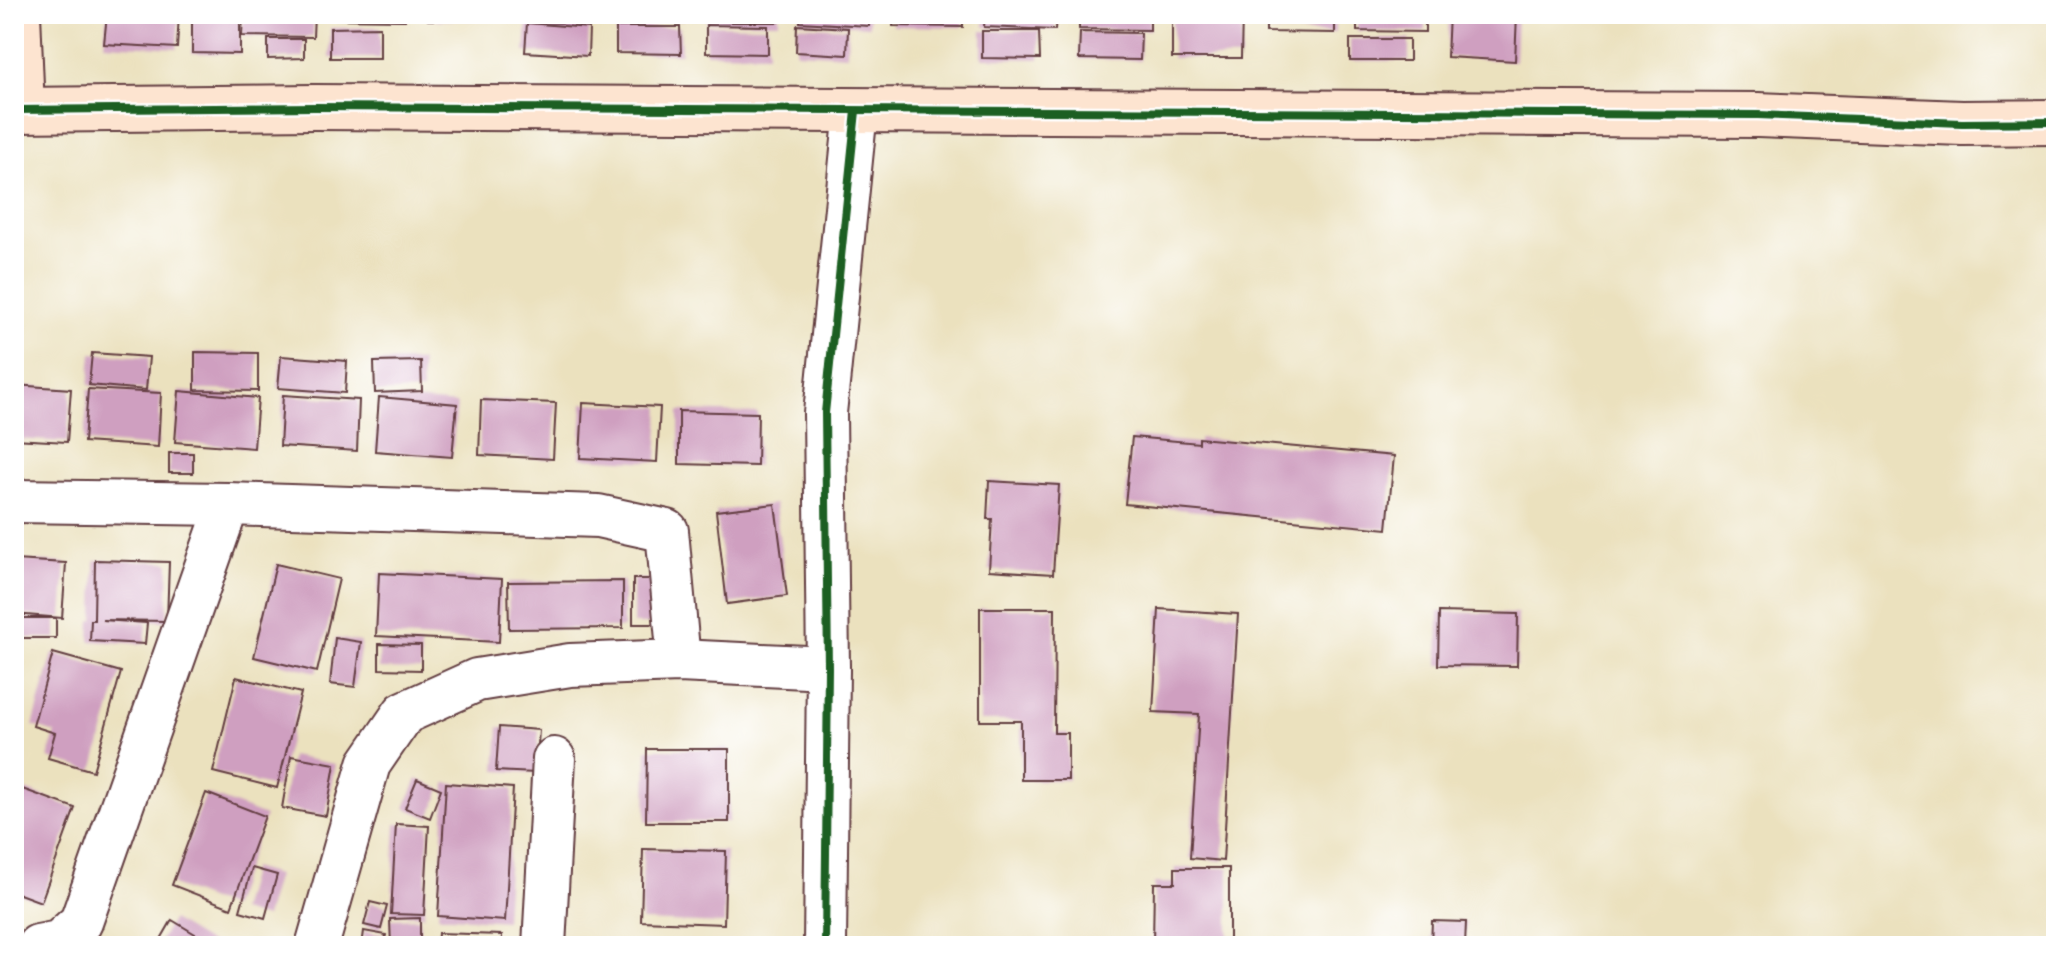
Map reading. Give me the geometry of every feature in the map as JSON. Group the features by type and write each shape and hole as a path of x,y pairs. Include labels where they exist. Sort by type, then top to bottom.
{"street":[{"path":"18,14 18,110 330,107 1758,115 1962,123 2056,122"},
{"path":"825,946 828,668 825,413 856,111"},
{"path":"14,501 228,504 598,516 667,531 679,661"},
{"path":"38,946 59,942 81,922 228,504"},
{"path":"317,946 369,764 404,713 477,680 570,665 679,661 828,668"},
{"path":"544,946 554,759"}],"building":[{"path":"107,14 179,14 177,48 104,44"},
{"path":"192,14 240,14 240,54 192,53"},
{"path":"243,14 314,14 313,37 242,36"},
{"path":"335,14 405,14 405,20 335,19"},
{"path":"428,14 498,14 498,20 428,20"},
{"path":"519,14 590,14 590,23 518,22"},
{"path":"615,14 683,14 683,21 615,21"},
{"path":"706,14 779,14 779,22 706,22"},
{"path":"800,14 869,14 869,26 800,22"},
{"path":"893,14 963,14 963,27 893,26"},
{"path":"985,14 1056,14 1055,30 984,27"},
{"path":"1079,14 1150,14 1150,30 1079,29"},
{"path":"1172,14 1242,14 1241,58 1172,58"},
{"path":"1266,14 1335,14 1335,33 1266,32"},
{"path":"1357,14 1425,14 1425,32 1357,31"},
{"path":"1449,14 1517,14 1515,61 1447,57"},
{"path":"527,23 589,28 588,56 525,52"},
{"path":"706,25 768,26 768,54 706,53"},
{"path":"797,25 848,28 847,55 796,52"},
{"path":"380,27 380,58 330,58 330,28"},
{"path":"616,27 680,27 681,54 616,53"},
{"path":"982,31 1039,31 1040,59 982,58"},
{"path":"1080,32 1141,33 1140,60 1079,59"},
{"path":"268,39 304,39 304,58 268,59"},
{"path":"1350,39 1409,39 1409,61 1350,61"},
{"path":"195,352 258,353 258,391 195,390"},
{"path":"92,353 149,357 146,390 89,385"},
{"path":"281,356 347,361 345,393 278,388"},
{"path":"421,361 422,391 375,393 374,362"},
{"path":"14,385 71,389 67,442 14,439"},
{"path":"88,389 161,393 158,447 84,442"},
{"path":"179,391 258,398 254,448 175,442"},
{"path":"283,395 359,400 357,451 280,446"},
{"path":"379,397 457,404 452,457 375,451"},
{"path":"481,400 556,403 553,459 479,455"},
{"path":"583,403 660,407 657,462 580,458"},
{"path":"679,411 758,413 757,466 679,464"},
{"path":"1132,437 1199,443 1199,438 1394,456 1387,529 1125,504"},
{"path":"169,453 193,453 193,473 169,473"},
{"path":"989,481 1059,485 1053,574 989,570 992,519 987,519"},
{"path":"775,504 787,596 727,604 716,511"},
{"path":"14,560 66,563 62,618 14,614"},
{"path":"95,560 169,562 167,621 102,620 147,623 145,644 90,641 91,620 94,620"},
{"path":"276,564 339,579 317,672 254,657"},
{"path":"379,573 502,579 499,642 376,636"},
{"path":"633,579 654,579 654,624 633,624"},
{"path":"623,581 623,628 509,629 508,582"},
{"path":"980,608 1055,608 1054,733 1068,733 1068,780 1021,780 1021,721 980,721"},
{"path":"1159,609 1238,614 1223,861 1190,858 1199,714 1153,712"},
{"path":"1439,612 1518,614 1517,666 1438,665"},
{"path":"14,618 56,618 56,638 14,638"},
{"path":"335,638 361,642 355,687 330,684"},
{"path":"379,644 421,645 421,670 379,669"},
{"path":"53,653 121,672 93,771 48,758 55,733 33,726"},
{"path":"236,677 301,693 277,788 213,772"},
{"path":"499,727 539,730 536,773 496,771"},
{"path":"647,749 729,749 729,822 646,822"},
{"path":"291,756 335,764 326,816 282,808"},
{"path":"417,779 441,789 430,818 405,808"},
{"path":"446,783 513,788 505,921 438,916"},
{"path":"14,786 75,808 41,902 14,892"},
{"path":"206,793 265,816 231,908 172,885"},
{"path":"396,824 429,826 424,915 391,914"},
{"path":"643,849 726,851 724,924 641,921"},
{"path":"252,868 277,875 265,918 240,911"},
{"path":"1175,868 1229,868 1229,946 1153,946 1154,883 1175,883"},
{"path":"370,902 387,906 381,929 364,925"},
{"path":"420,918 420,946 391,946 390,919"},
{"path":"172,920 215,946 157,946"},
{"path":"1432,921 1466,922 1465,946 1431,946"},
{"path":"364,931 386,935 384,946 362,946"},
{"path":"438,933 502,935 502,946 437,946"}],"cycle path":[{"path":"14,110 314,107 1758,115 1962,123 2056,122"},
{"path":"825,946 828,668 825,413 856,111"}]}
